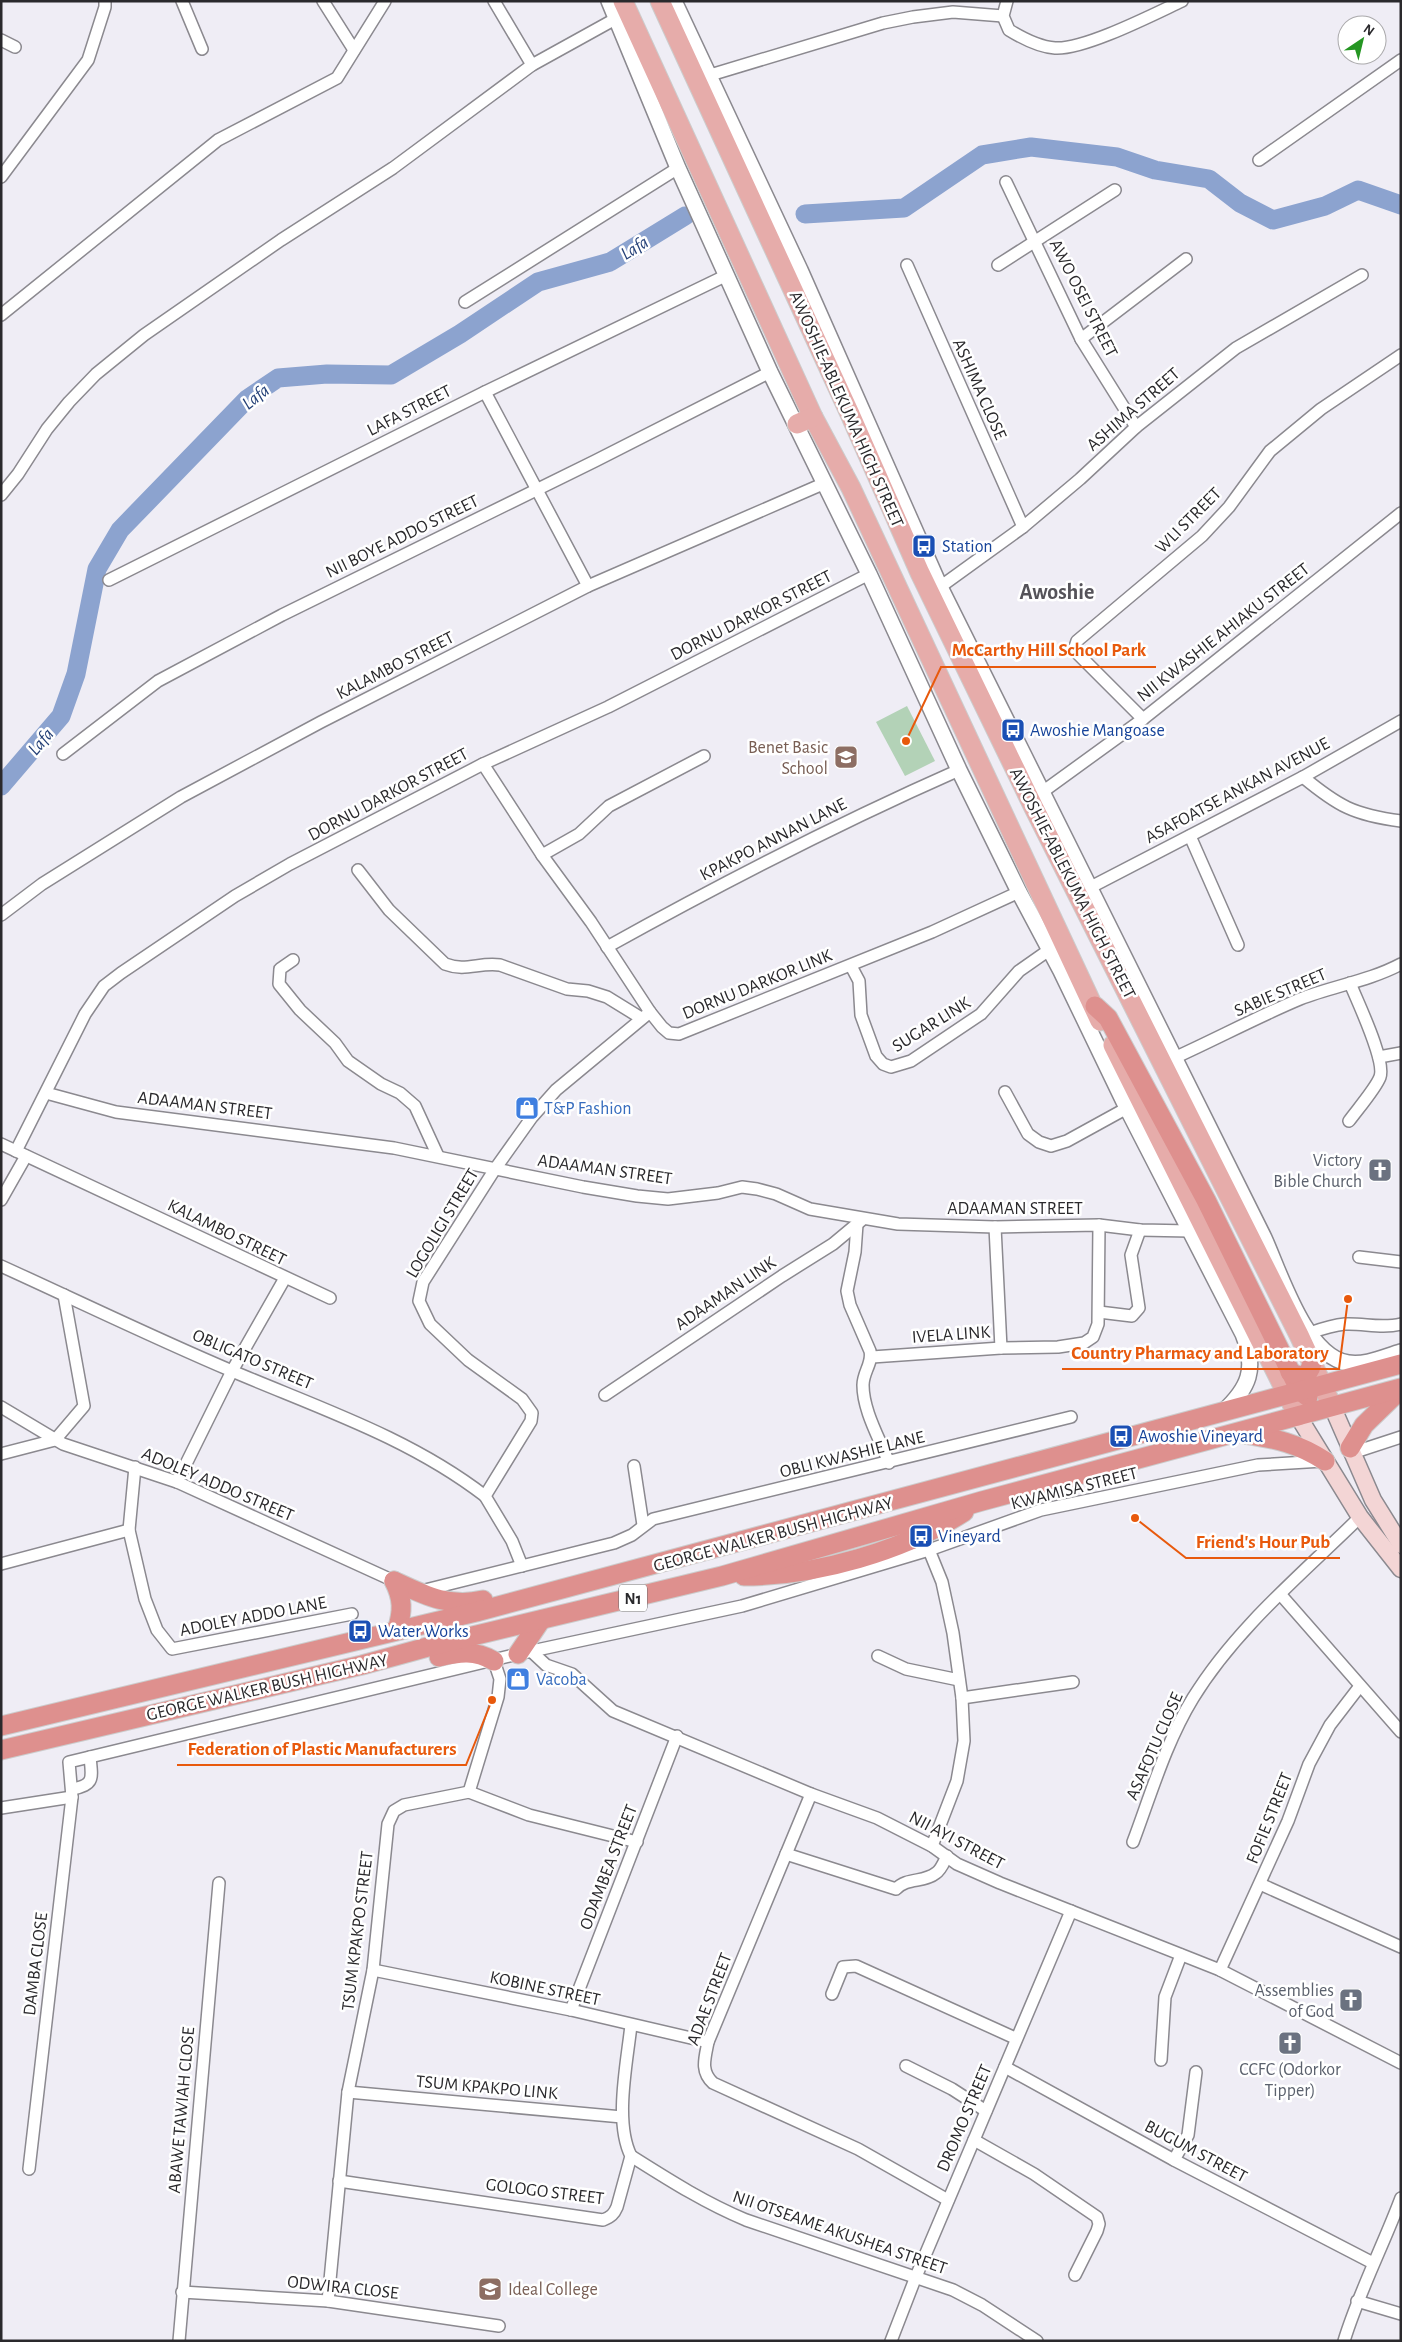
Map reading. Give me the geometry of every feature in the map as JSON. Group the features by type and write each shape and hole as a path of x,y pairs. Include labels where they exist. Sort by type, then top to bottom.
{"highway":[{"path":"1095,1006 1108,1018 1206,1200 1290,1372 1293,1392 1332,1406"},
{"path":"1290,1372 1306,1376 1310,1371 1312,1363"},
{"name":"GEORGE WALKER BUSH HIGHWAY","path":"1,1726 187,1683 476,1612 1222,1414 1293,1392 1401,1364"},
{"path":"1351,1451 1364,1424 1401,1388"},
{"name":"GEORGE WALKER BUSH HIGHWAY","path":"1,1750 362,1665 722,1576 982,1501 1401,1388"},
{"path":"1236,1433 1285,1440 1304,1448 1325,1461"},
{"path":"394,1581 432,1599 454,1603 473,1602 604,1571 638,1570"},
{"path":"394,1581 402,1601 402,1610 397,1630"},
{"path":"525,1653 541,1620"},
{"path":"362,1665 393,1668 465,1652 478,1653 494,1661"}],"main road":[{"name":"AWOSHIE-ABLEKUMA HIGH STREET","path":"660,1 855,412 920,573 1011,760 1258,1240 1332,1406"},
{"name":"AWOSHIE-ABLEKUMA HIGH STREET","path":"620,10 805,420 852,488 987,778 1068,968 1095,1006 1100,1020 1293,1392 1298,1416"},
{"path":"987,778 1000,773 1011,760"},
{"path":"1332,1406 1373,1500 1401,1545"},
{"path":"1298,1416 1360,1517 1401,1568"}],"street":[{"path":"3,172 88,60 105,7 105,1"},
{"path":"182,1 202,49"},
{"path":"323,1 354,50"},
{"path":"1,315 218,140 337,78 386,1"},
{"path":"494,1 532,66"},
{"name":"AWOSHIE-ABLEKUMA HIGH STREET","path":"610,1 620,10 678,168 770,372 805,420 825,483 960,770 1019,892 1050,950 1068,968 1127,1108 1234,1315 1249,1350 1250,1365 1248,1380 1241,1393 1222,1414"},
{"name":"AWOSHIE-ABLEKUMA HIGH STREET","path":"674,1 707,76 800,270 855,412 1041,793 1174,1058 1258,1240 1296,1310 1320,1348 1331,1356 1348,1363 1368,1362 1401,1352"},
{"path":"1007,1 1003,16 1009,30 1021,38 1056,48 1080,44 1099,37 1182,1"},
{"path":"1,495 18,474 47,429 69,402 96,374 144,335 281,240 393,168 532,66 620,10"},
{"path":"707,76 882,23 913,16 953,12 1003,16"},
{"path":"1,40 15,47"},
{"path":"1259,160 1401,60"},
{"path":"465,302 678,168"},
{"name":"AWO OSEI STREET","path":"1006,182 1081,338 1136,427"},
{"path":"998,264 1115,190"},
{"path":"1081,338 1186,259"},
{"name":"ASHIMA CLOSE","path":"907,265 1023,527"},
{"name":"LAFA STREET","path":"109,580 485,392 726,275"},
{"name":"ASHIMA STREET","path":"940,587 1023,527 1080,480 1136,427 1236,348 1362,275"},
{"name":"WLI STREET","path":"1143,718 1078,654 1075,647 1076,641 1202,536 1229,506 1270,451 1321,408 1401,355"},
{"name":"NII BOYE ADDO STREET","path":"64,754 158,681 282,615 770,372"},
{"path":"485,392 538,488 588,586"},
{"name":"KALAMBO STREET","path":"1,915 42,884 181,797 588,586 825,483"},
{"name":"NII KWASHIE AHIAKU STREET","path":"1041,793 1143,718 1401,513"},
{"name":"DORNU DARKOR STREET","path":"1,1200 46,1093 85,1014 104,986 116,976 262,880 483,764 608,707 869,574"},
{"name":"ASAFOATSE ANKAN AVENUE","path":"1089,888 1303,776 1401,721"},
{"path":"542,855 579,834 609,806 704,756"},
{"name":"DORNU DARKOR LINK","path":"483,764 542,855 607,947 645,1015 669,1033 679,1034 740,1008 851,966 932,932 1019,892"},
{"name":"KPAKPO ANNAN LANE","path":"607,947 689,902 875,807 960,770"},
{"path":"1303,776 1332,801 1351,810 1378,818 1401,820"},
{"path":"1190,836 1238,945"},
{"path":"358,870 388,910 445,964 457,969 490,963 500,965 567,989 588,992 607,998 645,1015"},
{"name":"SUGAR LINK","path":"851,966 859,981 861,1015 876,1056 883,1064 891,1067 911,1061 981,1014 1019,971 1050,950"},
{"path":"292,960 280,969 279,984 300,1010 335,1043 348,1061 381,1084 400,1093 415,1106 438,1156"},
{"name":"SABIE STREET","path":"1174,1058 1299,1000 1370,978 1401,964"},
{"path":"1349,1121 1380,1079 1381,1066 1350,983"},
{"name":"LOGOLIGI STREET","path":"485,1496 531,1421 532,1413 522,1399 468,1360 430,1324 419,1301 423,1282 495,1170 532,1117 556,1090 645,1015"},
{"path":"1379,1057 1401,1053"},
{"path":"1005,1092 1028,1134 1039,1142 1051,1146 1067,1141 1127,1108"},
{"name":"ADAAMAN STREET","path":"46,1093 124,1113 272,1131 438,1156 495,1170 583,1187 668,1199 718,1193 742,1187 757,1188 810,1209 860,1221 995,1227 1099,1225 1140,1230 1190,1231"},
{"name":"KALAMBO STREET","path":"1,1144 285,1278 232,1371 177,1482"},
{"path":"860,1221 847,1291 850,1305 872,1357 863,1386 868,1408 889,1463"},
{"name":"ADAAMAN LINK","path":"606,1395 782,1276 833,1244 860,1221"},
{"path":"1001,1348 1040,1348 1084,1343 1093,1337 1098,1324 1099,1312 1099,1225"},
{"name":"IVELA LINK","path":"872,1357 1001,1348 995,1227"},
{"path":"1099,1312 1132,1316 1136,1313 1138,1308 1131,1255 1140,1230"},
{"path":"1359,1257 1401,1262"},
{"name":"OBLIGATO STREET","path":"1,1266 232,1371 346,1417 454,1472 485,1496"},
{"path":"285,1278 330,1298"},
{"path":"1,1454 55,1440 84,1406 64,1294"},
{"path":"1310,1333 1334,1325 1346,1324 1386,1328 1401,1324"},
{"name":"ADOLEY ADDO STREET","path":"1,1407 55,1440 177,1482 394,1581"},
{"name":"OBLI KWASHIE LANE","path":"642,1525 653,1519 889,1463 1071,1417"},
{"path":"1351,1451 1401,1437"},
{"name":"KWAMISA STREET","path":"69,1762 525,1653 742,1606 929,1550 1041,1510 1258,1465 1325,1461"},
{"path":"418,1592 614,1543 632,1535 642,1525 634,1466"},
{"name":"ADOLEY ADDO LANE","path":"135,1467 129,1530 145,1599 157,1630 172,1649 352,1614"},
{"path":"485,1496 512,1541 522,1566"},
{"name":"ASAFOTU CLOSE","path":"1133,1842 1172,1739 1192,1700 1217,1661 1280,1595 1360,1517"},
{"path":"1,1564 129,1530"},
{"path":"929,1550 942,1582 962,1698 964,1741 957,1782 932,1846"},
{"path":"1280,1595 1401,1732"},
{"name":"NII AYI STREET","path":"525,1653 572,1674 613,1712 677,1736 811,1794 878,1818 932,1846 957,1864 1000,1883 1220,1970 1401,2062"},
{"path":"878,1656 906,1669 959,1680"},
{"path":"494,1661 500,1679 498,1697 470,1792 529,1815 637,1842"},
{"path":"962,1698 1073,1682"},
{"name":"FOFIE STREET","path":"1220,1970 1288,1821 1309,1764 1330,1725 1360,1686"},
{"name":"ODAMBEA STREET","path":"571,2010 677,1736"},
{"path":"1,1808 72,1793 86,1786 90,1783 92,1772 90,1757"},
{"name":"DAMBA CLOSE","path":"29,2169 72,1793 69,1762"},
{"name":"TSUM KPAKPO STREET","path":"328,2301 348,2092 373,1970 388,1824 394,1811 404,1805 470,1792"},
{"name":"ADAE STREET","path":"811,1794 708,2042 703,2065 706,2076 713,2083 858,2149 948,2200"},
{"path":"786,1854 896,1889 907,1881 924,1878 936,1873 947,1856"},
{"name":"ABAWE TAWIAH CLOSE","path":"178,2341 219,1883"},
{"path":"1260,1884 1401,1947"},
{"name":"DROMO STREET","path":"891,2341 914,2279 1005,2067 1015,2038 1071,1911"},
{"path":"1161,2060 1165,1997 1181,1955"},
{"path":"832,1994 843,1967 856,1966 1015,2038"},
{"name":"KOBINE STREET","path":"373,1970 571,2010 708,2042"},
{"path":"631,2025 622,2117 623,2136 631,2156"},
{"path":"906,2066 945,2085 986,2111"},
{"name":"BUGUM STREET","path":"1005,2067 1174,2160 1373,2263"},
{"path":"1174,2160 1188,2135 1196,2072"},
{"name":"TSUM KPAKPO LINK","path":"348,2092 622,2117"},
{"path":"974,2140 1034,2174 1097,2217 1099,2224 1097,2231 1074,2275"},
{"name":"GOLOGO STREET","path":"339,2181 603,2220 614,2214 631,2156"},
{"name":"NII OTSEAME AKUSHEA STREET","path":"631,2156 718,2209 914,2279 929,2281 953,2290 982,2304 1037,2341"},
{"path":"1344,2341 1357,2301 1390,2228 1401,2198"},
{"name":"ODWIRA CLOSE","path":"182,2292 328,2301 499,2326"},
{"path":"1357,2301 1401,2314"}],"green space":[{"path":"907,706 935,761 905,776 876,722"}],"waterway":[{"path":"805,214 904,208 982,155 1031,147 1117,157 1155,170 1209,179 1240,203 1273,220 1325,206 1358,190 1401,205"},
{"name":"Lafa","path":"1,786 61,716 76,674 97,569 120,530 247,399 278,378 327,374 391,375 460,334 538,282 610,262 685,216"}],"place":[{"name":"Station","path":"924,546"},
{"name":"Awoshie Mangoase","path":"1013,730"},
{"name":"McCarthy Hill School Park","path":"906,741"},
{"name":"Benet Basic School","path":"846,757"},
{"name":"T&P Fashion","path":"527,1108"},
{"name":"Victory Bible Church","path":"1380,1170"},
{"name":"Country Pharmacy and Laboratory","path":"1348,1299"},
{"name":"Awoshie Vineyard","path":"1121,1436"},
{"name":"Friend's Hour Pub","path":"1135,1518"},
{"name":"Vineyard","path":"921,1536"},
{"name":"Water Works","path":"360,1631"},
{"name":"Vacoba","path":"518,1679"},
{"name":"Federation of Plastic Manufacturers","path":"492,1700"},
{"name":"Assemblies of God","path":"1351,2000"},
{"name":"CCFC (Odorkor Tipper)","path":"1290,2043"},
{"name":"Ideal College","path":"490,2289"}],"district":[{"name":"Awoshie","path":"1057,591"}]}
